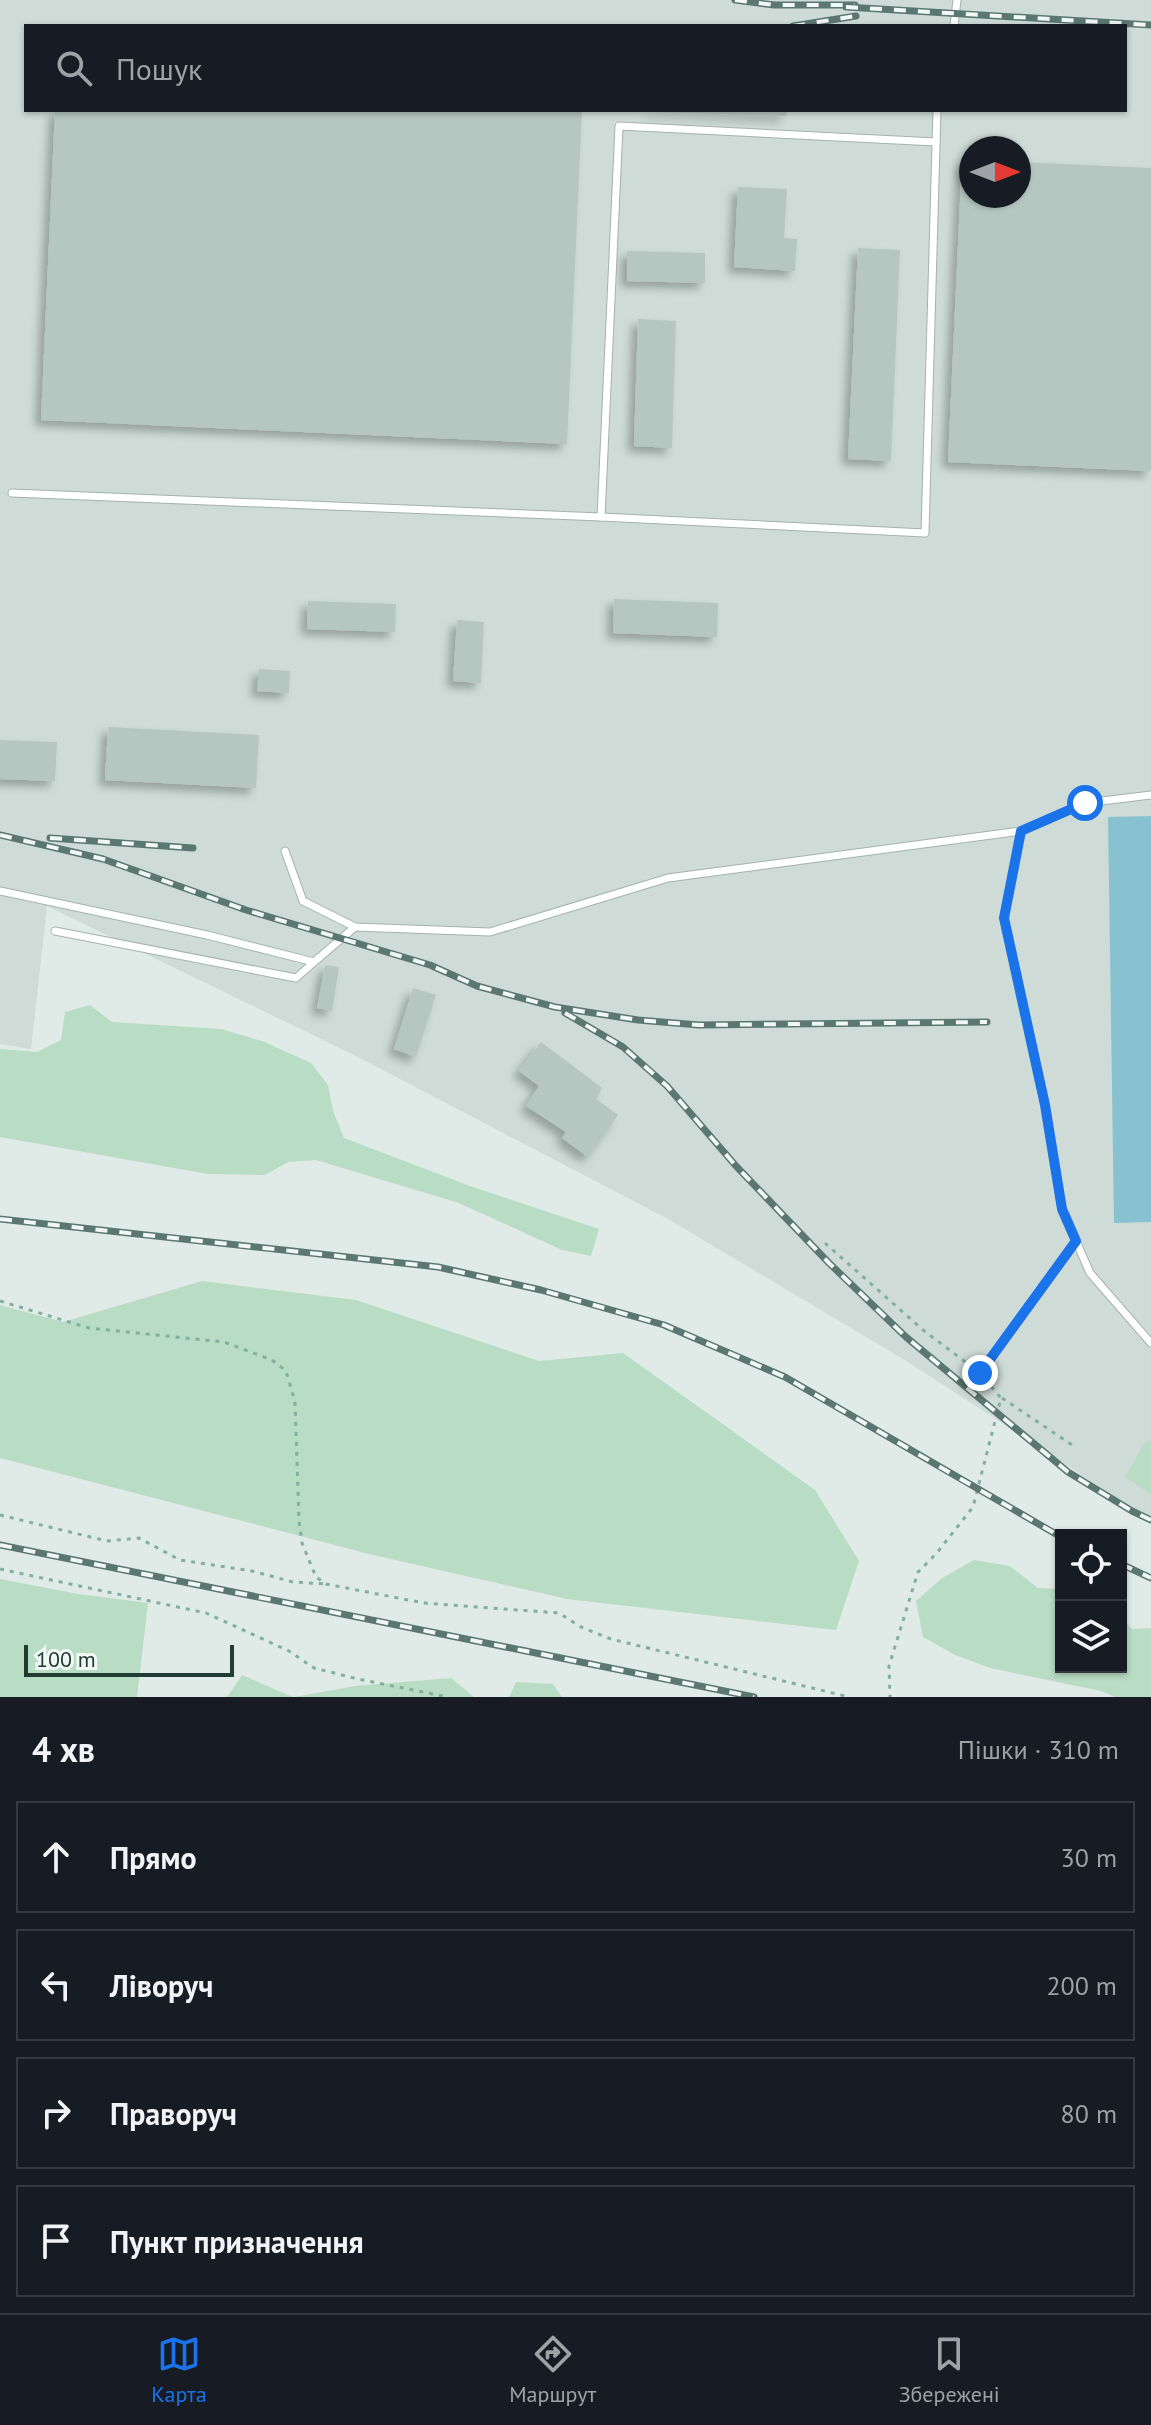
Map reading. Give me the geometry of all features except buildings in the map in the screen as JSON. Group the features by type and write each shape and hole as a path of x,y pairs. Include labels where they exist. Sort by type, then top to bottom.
{"lane":[{"path":"954,24 957,0"},
{"path":"12,493 925,533 937,112"},
{"path":"601,517 619,126 936,142"},
{"path":"285,851 303,901 355,927 490,932 668,878 1021,831 1085,803 1151,795"},
{"path":"1021,831 1004,918 1045,1105 1062,1209 1090,1273 1151,1343"},
{"path":"0,891 207,935 314,962"},
{"path":"55,931 296,978 355,927"}],"path":[{"path":"980,1373 1076,1241"},
{"path":"825,1243 923,1330 980,1373 1001,1398 1072,1445"},
{"path":"0,1301 89,1328 224,1342 272,1360 286,1371 295,1402 302,1543 316,1577 326,1584"},
{"path":"890,1697 889,1666 918,1572 973,1507 1001,1398"},
{"path":"0,1515 107,1541 139,1538 180,1560 252,1571 293,1582 326,1584 424,1603 559,1613 581,1627 611,1639 849,1697"},
{"path":"0,1569 206,1613 289,1651 314,1668 448,1697"}],"shaded area":[{"path":"0,0 1151,0 1151,1517 1137,1511 908,1362 668,1219 354,1055 47,906 31,1049 0,1044"}],"green space":[{"path":"90,1005 112,1022 221,1029 262,1041 311,1063 328,1085 333,1111 344,1138 470,1186 599,1229 591,1256 562,1250 459,1203 316,1160 288,1162 265,1175 208,1174 0,1137 0,1049 37,1052 61,1040 65,1012"},
{"path":"202,1281 356,1300 539,1361 623,1353 815,1490 859,1561 836,1630 567,1599 373,1555 0,1458 0,1305 63,1322"},
{"path":"1151,1440 1151,1494 1125,1477 1144,1444"},
{"path":"974,1560 1010,1566 1038,1588 1055,1589 1055,1673 1127,1673 1127,1624 1132,1629 1151,1628 1151,1697 1115,1697 1101,1691 990,1668 955,1655 923,1637 916,1601 942,1578"},
{"path":"0,1579 148,1603 137,1697 0,1697"},
{"path":"242,1675 293,1697 227,1697"},
{"path":"451,1678 474,1697 294,1697 355,1686"},
{"path":"516,1682 553,1684 562,1697 509,1697"}],"water":[{"path":"1151,816 1151,1222 1114,1223 1108,817"}],"railway":[{"path":"735,0 774,5 855,5"},
{"path":"846,7 1151,25"},
{"path":"806,24 856,16"},
{"path":"0,835 103,859 246,910 430,965 477,986 555,1007 638,1020 699,1025 987,1022"},
{"path":"50,838 193,848"},
{"path":"565,1013 623,1047 667,1086 736,1166 829,1263 906,1337 1068,1472 1151,1520"},
{"path":"0,1219 438,1267 541,1290 664,1325 785,1377 1055,1534"},
{"path":"0,1545 754,1697"},
{"path":"1127,1567 1151,1578"}],"route":[{"path":"980,1373 1076,1241 1062,1209 1045,1105 1004,918 1021,831 1085,803"}]}
